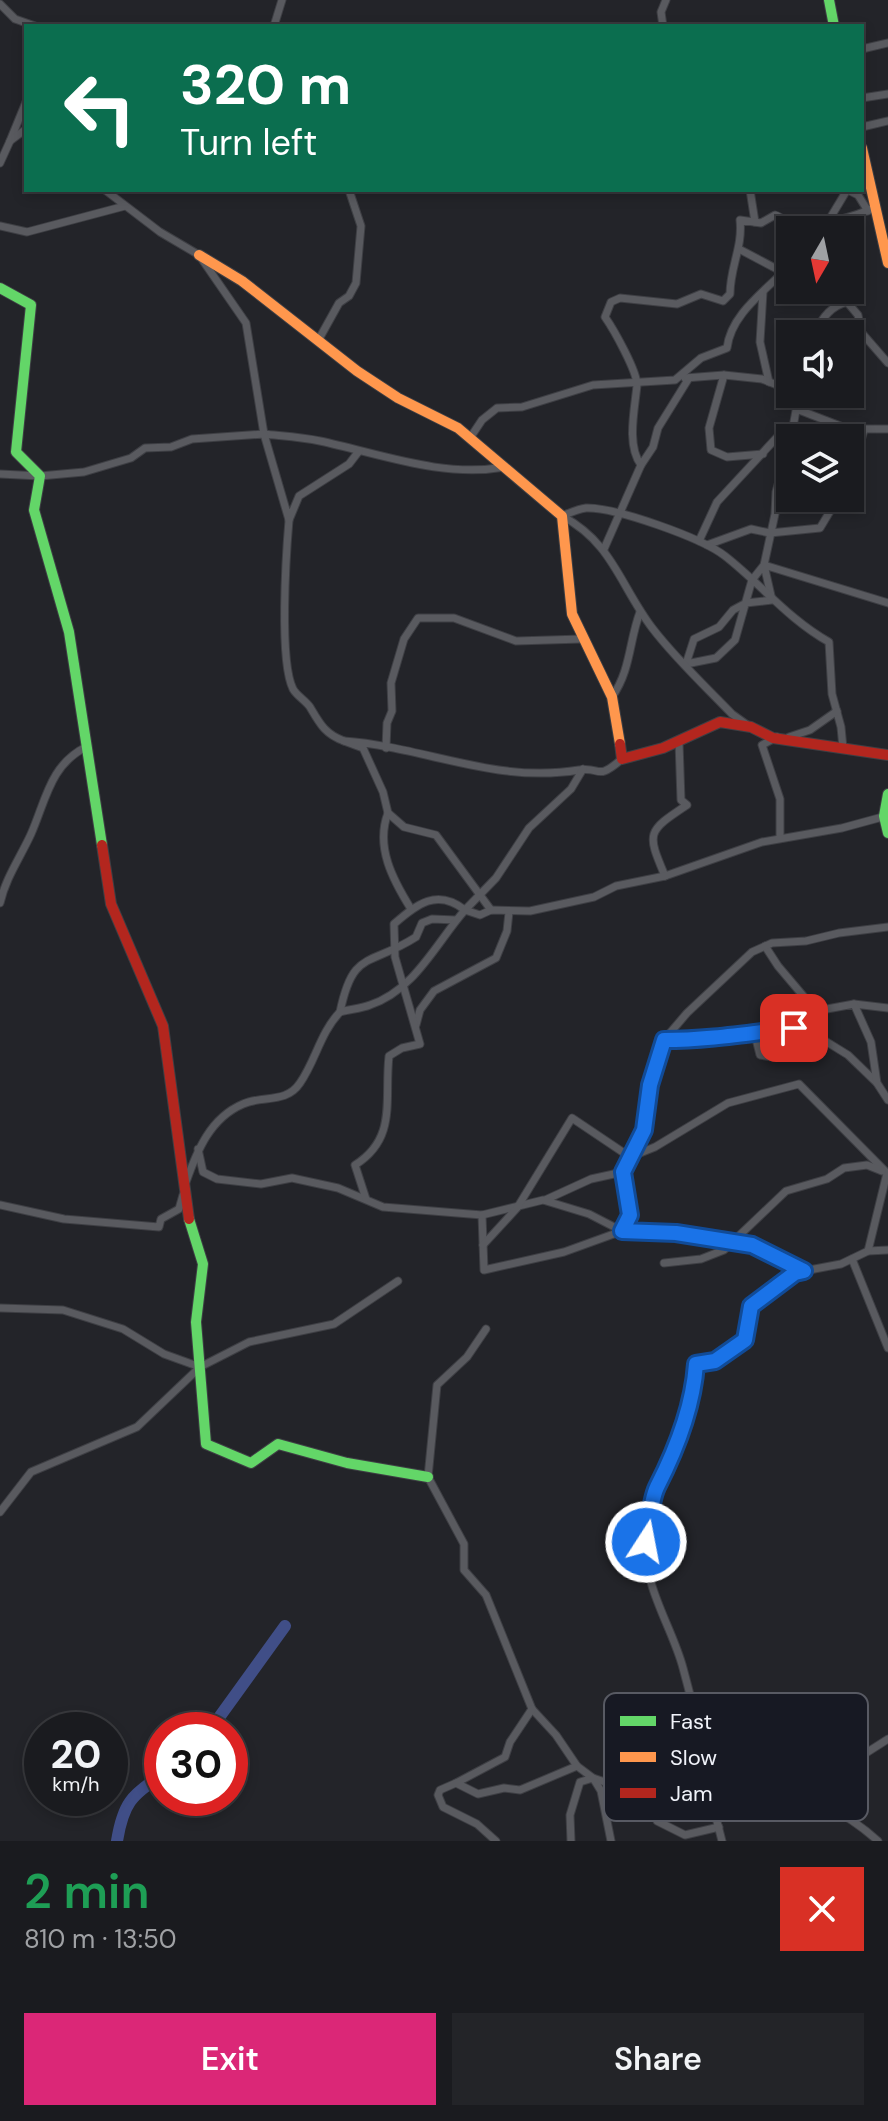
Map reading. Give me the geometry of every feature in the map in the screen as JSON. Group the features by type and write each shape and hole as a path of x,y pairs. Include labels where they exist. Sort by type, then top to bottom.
{"street":[{"path":"275,24 282,0"},
{"path":"663,24 661,12 666,0"},
{"path":"829,0 834,24"},
{"path":"0,4 15,19 29,24"},
{"path":"864,49 888,43"},
{"path":"864,98 888,94"},
{"path":"0,163 24,107"},
{"path":"864,127 888,121"},
{"path":"10,141 24,130"},
{"path":"864,165 872,209 885,234 888,263"},
{"path":"108,192 242,281 388,391 470,438 562,516 584,527 604,549 640,612 732,714 773,738 888,755"},
{"path":"319,339 339,303 349,296 356,283 361,226 350,192"},
{"path":"750,192 755,222"},
{"path":"833,216 847,192"},
{"path":"852,192 872,209"},
{"path":"0,226 27,232 125,206"},
{"path":"852,216 872,209"},
{"path":"641,465 636,458 631,414 637,382 630,357 619,346 605,317 611,302 620,298 677,304 701,294 723,301 730,294 730,269 739,249 740,220 755,222 777,216"},
{"path":"739,249 776,269"},
{"path":"199,255 246,323 264,434 289,520 284,611 288,674 294,692 307,702 327,735 363,748 383,792 388,813 383,828 383,845 394,878 411,909"},
{"path":"675,380 701,358 727,348 729,333 764,289 776,281"},
{"path":"0,288 31,305 16,452 40,476"},
{"path":"764,289 760,342 770,382"},
{"path":"821,320 838,304 847,302 859,320"},
{"path":"864,335 888,363"},
{"path":"470,438 482,420 497,408 522,407 593,385 724,375 770,382 794,401 799,410 835,424"},
{"path":"724,375 709,428 711,450 727,457 763,454"},
{"path":"604,549 641,465 653,447 658,428 689,378"},
{"path":"794,424 799,410"},
{"path":"864,430 888,429"},
{"path":"0,474 40,476 108,467 145,448 171,447 192,439 264,434 317,440 431,467 484,471 505,467"},
{"path":"703,543 717,502 776,439"},
{"path":"289,520 299,496 349,464 359,451"},
{"path":"40,476 34,510 69,632 111,904 163,1026 186,1182 188,1216 203,1264 196,1322 206,1444 251,1463 278,1444 347,1463 428,1477"},
{"path":"772,600 764,565 775,514 776,492"},
{"path":"562,516 585,508 621,515 703,543 752,580 804,628 829,642 832,694 843,748"},
{"path":"703,543 751,529 770,533 820,528 830,512"},
{"path":"562,516 572,614 612,697 622,759"},
{"path":"686,664 716,658 735,640 752,580 764,565"},
{"path":"764,565 888,603"},
{"path":"686,664 694,639 719,627 733,610 746,603 772,600"},
{"path":"612,697 629,667 631,634 640,612"},
{"path":"386,748 387,723 392,711 391,683 404,639 418,618 454,618 516,641 582,639"},
{"path":"780,838 780,799 762,745 773,738 797,736 837,711"},
{"path":"344,741 408,749 482,770 533,775 583,769 597,774 609,770 622,759 679,742 720,722 751,727"},
{"path":"665,876 652,852 652,841 659,826 687,805 681,800 679,742"},
{"path":"0,903 9,871 30,837 50,783 68,756 86,747"},
{"path":"340,1012 370,1005 428,962 456,920 502,870 529,828 571,789 583,769"},
{"path":"888,794 888,833"},
{"path":"388,813 404,827 436,835 491,910"},
{"path":"366,1199 355,1165 377,1149 388,1112 389,1056 402,1048 420,1044 407,1008 405,982 394,950 394,924 411,909 436,897 454,901 465,910 480,915 491,910 509,912 594,897 616,886 665,876 780,838 842,828 886,816"},
{"path":"416,1026 420,1010 434,991 496,958 507,931 509,912"},
{"path":"0,1205 64,1219 159,1227 161,1219 179,1209 198,1148 217,1121 244,1103 284,1097 300,1083 321,1037 340,1012 346,981 354,968 416,937 422,923 432,919 456,920"},
{"path":"622,1231 630,1215 623,1172 644,1130 650,1085 664,1040 752,952 765,946 888,927"},
{"path":"765,946 816,1011"},
{"path":"854,1004 871,1042 877,1083"},
{"path":"754,1031 760,1055 772,1057 785,1052 798,1027 816,1011 854,1004 888,1008"},
{"path":"664,1040 732,1038 754,1031 798,1027 848,1055 877,1083 888,1100"},
{"path":"630,1157 655,1147 728,1103 799,1084 887,1172"},
{"path":"483,1245 517,1208 572,1118 630,1157"},
{"path":"198,1148 203,1172 217,1179 261,1184 292,1178 366,1199 383,1207 482,1215 517,1208 591,1179 623,1172"},
{"path":"664,1263 701,1259 724,1250 786,1191 827,1179 844,1168 867,1165 887,1172"},
{"path":"868,1251 887,1172"},
{"path":"543,1200 589,1214 622,1231"},
{"path":"482,1215 484,1270 564,1252 622,1231 676,1233 752,1245 804,1271"},
{"path":"689,1693 683,1668 654,1594 646,1542 656,1489 666,1474 683,1428 695,1385 696,1364 715,1361 745,1340 751,1306 795,1273 852,1259 868,1251 888,1250"},
{"path":"852,1259 888,1348"},
{"path":"0,1512 31,1472 137,1427 200,1367 249,1342 334,1324 398,1281"},
{"path":"0,1308 63,1310 123,1329 154,1349 200,1367"},
{"path":"486,1329 467,1357 437,1385 428,1477 464,1544 464,1570 486,1595 532,1709 577,1766 604,1782"},
{"path":"496,1841 477,1824 443,1807 438,1795 440,1790 505,1757 510,1742 532,1709"},
{"path":"868,1752 888,1739"},
{"path":"456,1783 478,1794 504,1788 520,1790 577,1766"},
{"path":"571,1841 570,1815 580,1782 593,1778"},
{"path":"593,1778 601,1791 604,1806"},
{"path":"607,1821 611,1841"},
{"path":"657,1821 685,1835 719,1827"},
{"path":"657,1821 674,1835 693,1841"},
{"path":"718,1821 722,1841"},
{"path":"853,1821 869,1829 878,1841"}],"waterway":[{"path":"223,1712 285,1626"},
{"path":"117,1841 126,1809 144,1788"}],"traffic: fast":[{"path":"829,0 834,24"},
{"path":"0,288 31,305 16,452 40,476 34,510 69,632 102,845"},
{"path":"888,794 884,816 888,833"},
{"path":"189,1219 203,1264 196,1322 206,1444 251,1463 278,1444 347,1463 428,1477"}],"traffic: slow":[{"path":"864,157 888,263"},
{"path":"199,255 242,281 357,371 398,398 458,428 562,516 572,614 612,697 620,744"}],"traffic: jam":[{"path":"620,744 622,759 663,748 720,722 751,727 773,738 888,755"},
{"path":"102,845 111,904 163,1026 189,1219"}],"route":[{"path":"646,1542 656,1489 666,1474 683,1428 695,1385 696,1364 715,1361 745,1340 751,1306 795,1273 804,1271 752,1245 676,1233 622,1231 630,1215 623,1187 623,1172 644,1130 650,1085 664,1040 732,1038 754,1031 794,1028"}]}
